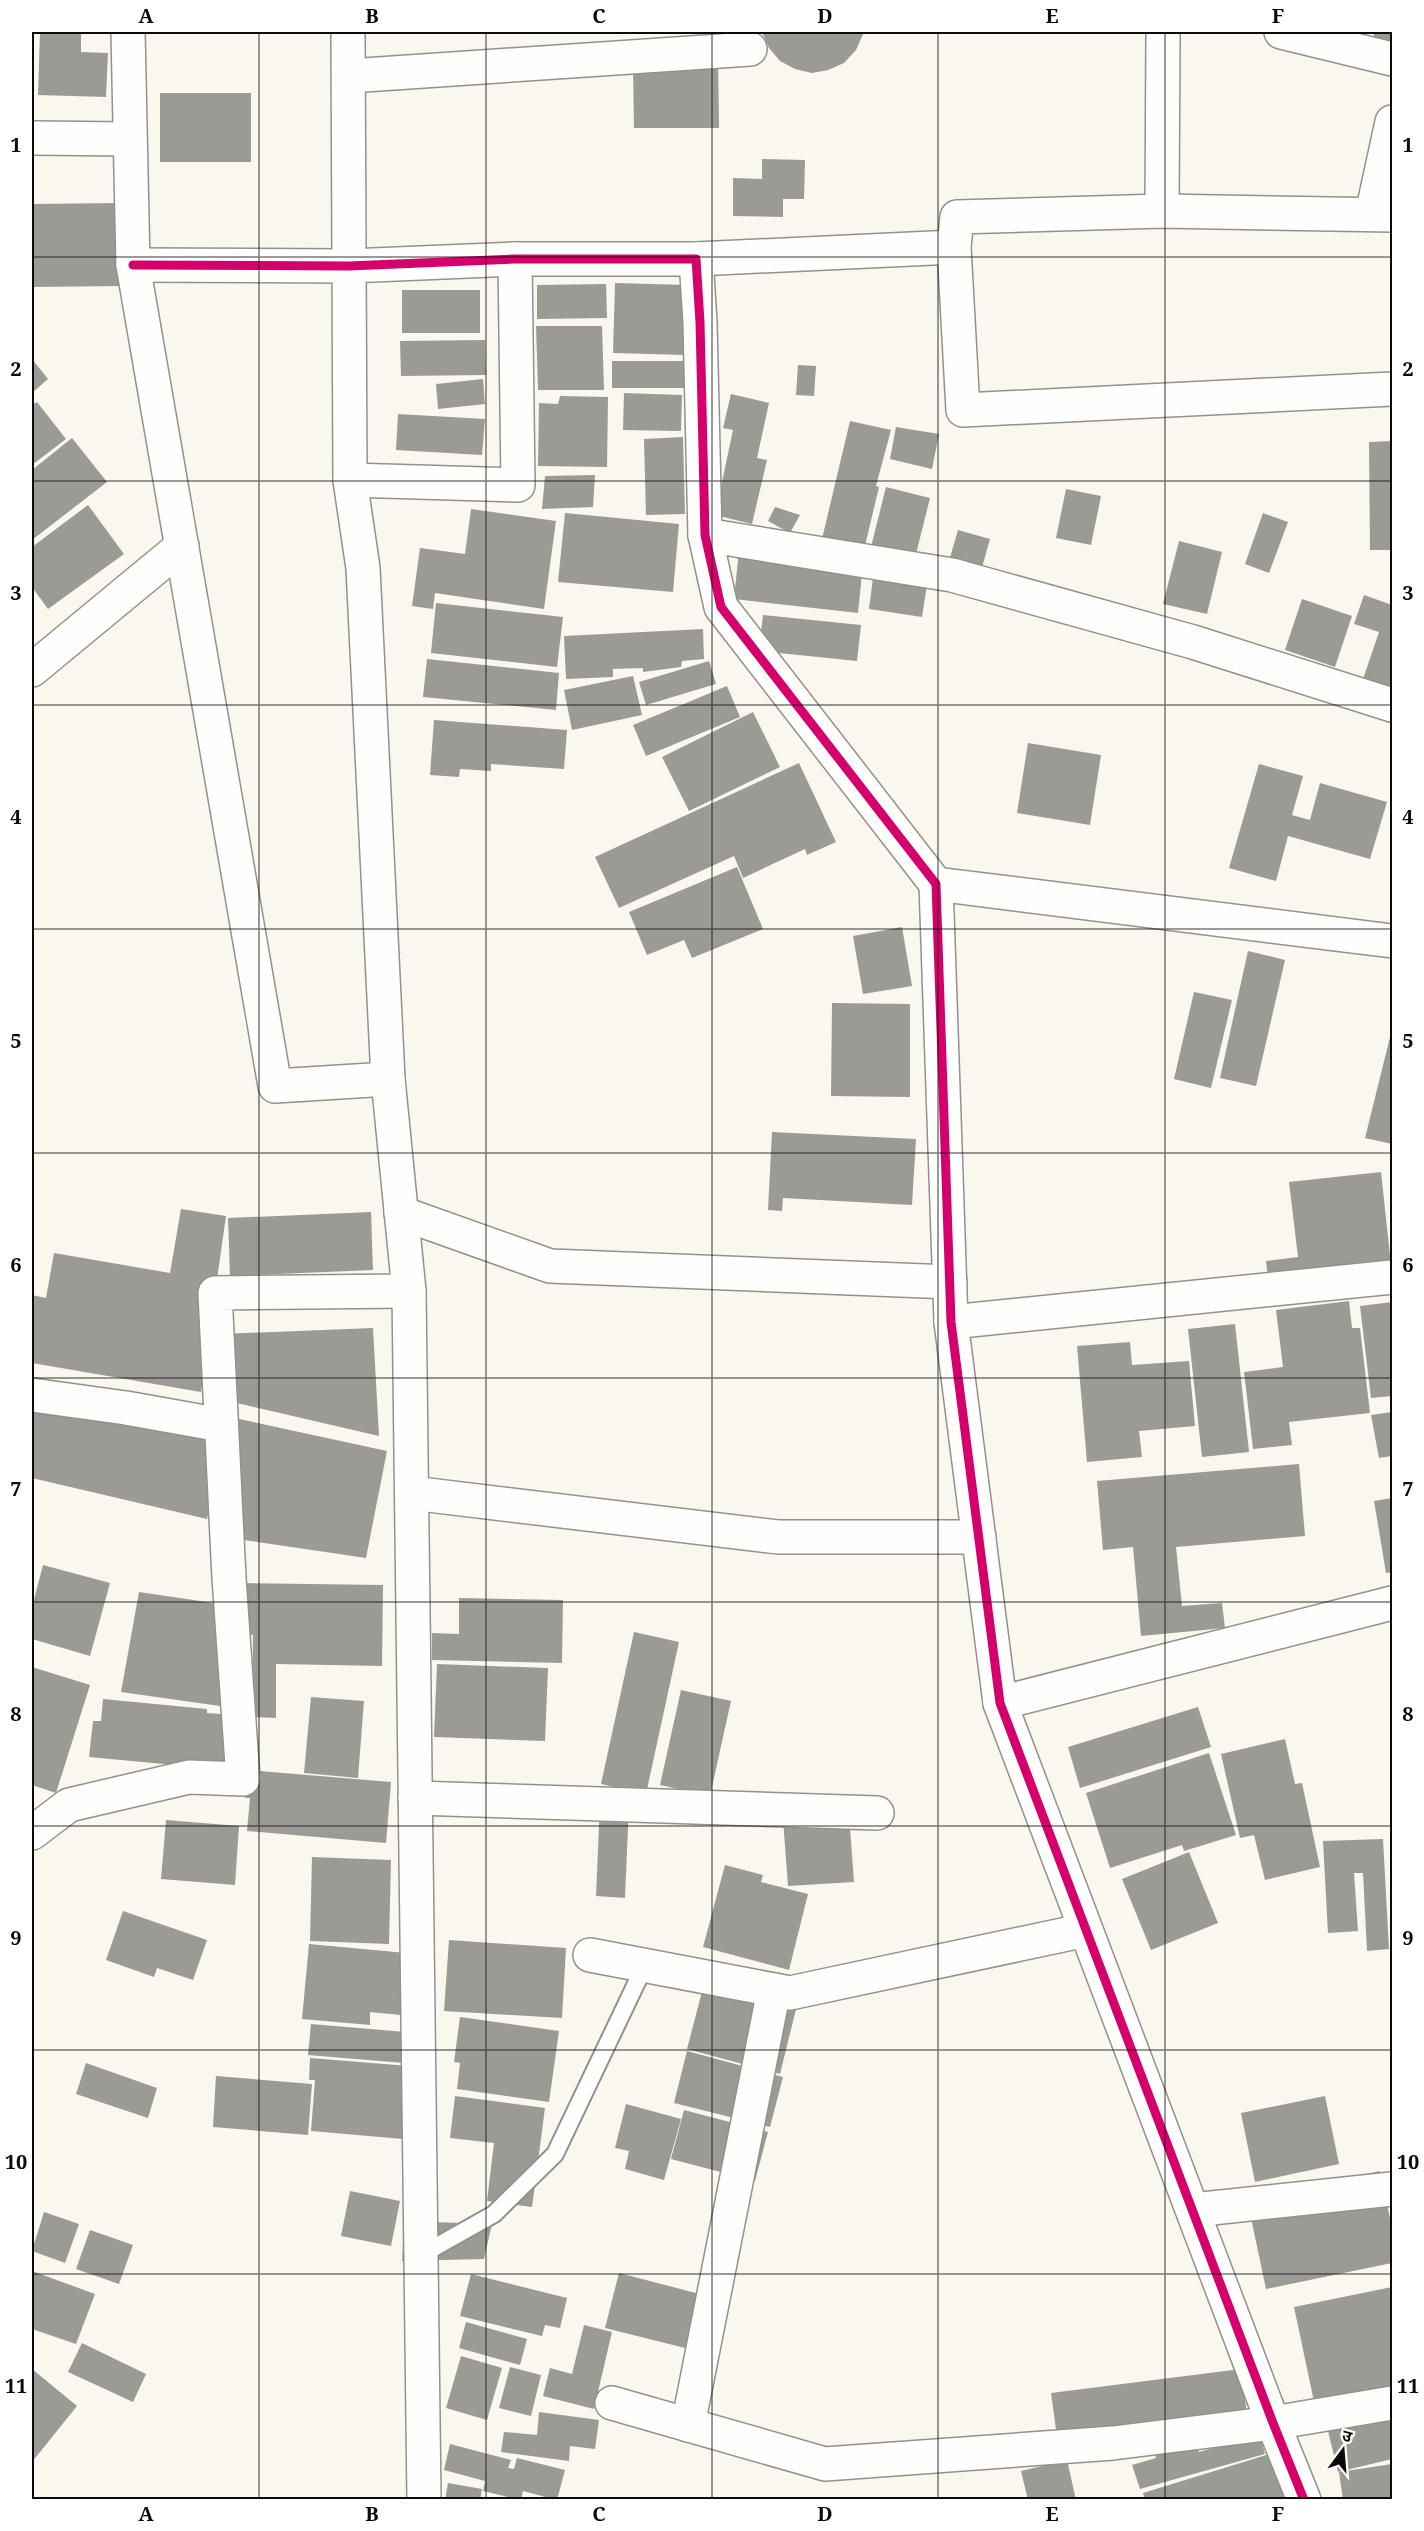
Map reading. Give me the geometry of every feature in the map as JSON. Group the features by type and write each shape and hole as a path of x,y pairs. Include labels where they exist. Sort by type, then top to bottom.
{"street":[{"path":"128,32 133,265 276,1086 388,1079"},
{"path":"348,32 350,480 363,568 388,1079 409,1291 424,2499"},
{"path":"1162,32 1162,212"},
{"path":"1281,32 1392,60"},
{"path":"349,76 750,49"},
{"path":"1392,122 1382,214 1162,212 957,217 954,247 963,411 1392,389"},
{"path":"32,138 130,139"},
{"path":"133,265 349,266 515,259 696,259 954,247"},
{"path":"350,480 518,484 515,259"},
{"path":"696,259 700,322 705,535 721,607 936,884 951,1322 1000,1703 1273,2423 1304,2499"},
{"path":"705,535 952,575 1193,642 1392,705"},
{"path":"32,670 182,546"},
{"path":"936,884 1392,940"},
{"path":"401,1213 550,1266 950,1282"},
{"path":"951,1322 1392,1277"},
{"path":"32,1833 69,1805 189,1777 243,1779 215,1293 409,1291"},
{"path":"32,1395 126,1408 221,1425"},
{"path":"412,1493 778,1538 979,1537"},
{"path":"1000,1703 1392,1603"},
{"path":"415,1798 877,1814"},
{"path":"590,1955 789,1993 1086,1930"},
{"path":"688,2425 774,1990"},
{"path":"1193,2210 1392,2189"},
{"path":"612,2403 825,2464 1113,2443 1273,2423 1392,2403"}],"lane":[{"path":"420,2255 494,2214 555,2154 645,1965"}],"building":[{"path":"40,32 81,32 81,52 108,53 106,97 38,95"},
{"path":"762,32 864,32 856,50 844,63 828,70 812,73 795,69 780,61 769,48"},
{"path":"1375,32 1392,32 1392,47 1371,43"},
{"path":"718,53 719,128 634,128 633,67"},
{"path":"160,93 251,93 251,162 160,162"},
{"path":"762,159 805,160 804,199 783,199 783,217 733,216 733,178 762,179"},
{"path":"121,203 122,286 32,287 32,204"},
{"path":"615,283 686,285 685,355 613,353"},
{"path":"606,284 607,318 537,319 537,285"},
{"path":"402,290 480,290 480,333 402,333"},
{"path":"536,326 602,326 604,390 538,390"},
{"path":"485,340 486,375 401,376 400,341"},
{"path":"32,359 48,379 32,393"},
{"path":"612,361 685,361 685,388 612,388"},
{"path":"798,365 816,366 814,396 796,395"},
{"path":"483,379 485,404 438,409 436,384"},
{"path":"624,393 682,395 681,431 623,430"},
{"path":"731,394 769,403 757,458 767,460 752,524 715,515 733,430 723,428"},
{"path":"560,396 608,397 607,467 538,466 539,403 558,404"},
{"path":"37,402 66,439 32,465 32,405"},
{"path":"398,414 485,419 482,455 396,450"},
{"path":"850,421 891,430 876,486 879,487 864,550 822,539"},
{"path":"896,427 939,434 932,469 890,459"},
{"path":"683,437 685,514 646,515 644,439"},
{"path":"72,438 107,482 32,540 32,470"},
{"path":"1392,441 1392,550 1370,550 1369,442"},
{"path":"595,475 593,507 542,509 545,476"},
{"path":"886,487 930,498 914,562 870,551"},
{"path":"1066,489 1101,496 1091,545 1056,538"},
{"path":"88,505 124,554 48,609 32,587 32,547"},
{"path":"775,507 800,515 790,533 768,521"},
{"path":"471,509 556,521 544,609 435,593 433,609 412,606 420,548 465,554"},
{"path":"565,513 679,524 673,592 558,582"},
{"path":"1263,513 1288,522 1269,573 1245,564"},
{"path":"958,530 990,539 979,578 947,568"},
{"path":"1179,541 1222,552 1207,614 1163,604"},
{"path":"739,550 863,564 858,613 734,599"},
{"path":"874,570 928,578 922,617 869,609"},
{"path":"1364,595 1392,605 1392,688 1363,679 1379,632 1354,624"},
{"path":"1302,599 1352,616 1335,667 1285,650"},
{"path":"436,603 563,617 557,667 431,653"},
{"path":"763,615 861,625 857,661 759,651"},
{"path":"703,629 704,659 682,661 681,667 643,672 643,668 613,669 613,677 566,679 564,636"},
{"path":"427,659 559,673 556,710 423,697"},
{"path":"709,661 716,684 646,705 639,682"},
{"path":"633,676 642,715 572,730 564,690"},
{"path":"727,686 740,717 646,756 633,725"},
{"path":"753,712 780,767 689,811 662,757"},
{"path":"434,720 567,730 564,769 491,764 491,771 460,769 459,777 430,775"},
{"path":"1028,743 1101,755 1090,825 1017,813"},
{"path":"799,763 836,842 807,855 805,849 743,878 734,856 619,908 595,857"},
{"path":"1259,764 1303,776 1292,815 1310,820 1320,783 1387,802 1370,859 1288,836 1276,881 1229,868"},
{"path":"737,867 763,929 692,958 684,940 647,955 629,912"},
{"path":"902,927 912,986 863,994 853,936"},
{"path":"1248,951 1285,960 1256,1086 1220,1078"},
{"path":"1194,992 1232,1000 1211,1088 1174,1079"},
{"path":"832,1003 910,1004 910,1097 831,1096"},
{"path":"1392,1029 1392,1144 1365,1138"},
{"path":"772,1132 916,1139 912,1205 783,1198 782,1211 768,1210"},
{"path":"1381,1172 1392,1274 1269,1287 1266,1261 1298,1257 1289,1182"},
{"path":"181,1209 226,1216 201,1392 32,1363 32,1295 46,1298 54,1253 170,1273"},
{"path":"371,1212 373,1270 230,1276 228,1218"},
{"path":"1349,1301 1352,1328 1360,1328 1370,1413 1289,1422 1292,1445 1253,1449 1244,1372 1283,1367 1276,1310"},
{"path":"1392,1302 1392,1396 1371,1398 1360,1306"},
{"path":"1235,1324 1249,1452 1202,1457 1188,1329"},
{"path":"373,1328 379,1436 224,1400 220,1334"},
{"path":"1130,1342 1132,1365 1189,1361 1195,1426 1139,1431 1142,1457 1087,1462 1077,1346"},
{"path":"85,1385 230,1419 207,1519 32,1478 32,1395 80,1406"},
{"path":"1392,1412 1392,1456 1379,1458 1371,1415"},
{"path":"235,1418 387,1451 366,1558 230,1538"},
{"path":"1299,1464 1305,1536 1176,1547 1182,1606 1222,1603 1225,1628 1141,1636 1133,1547 1103,1550 1097,1481"},
{"path":"1392,1498 1392,1572 1386,1573 1374,1501"},
{"path":"43,1565 110,1583 90,1656 32,1639 32,1607"},
{"path":"244,1583 383,1585 382,1666 276,1664 276,1718 252,1717 253,1635 243,1634"},
{"path":"139,1592 241,1607 227,1707 121,1692"},
{"path":"459,1598 563,1600 562,1663 432,1660 432,1633 459,1634"},
{"path":"634,1632 679,1642 646,1794 601,1784"},
{"path":"437,1664 548,1668 545,1741 434,1737"},
{"path":"32,1667 90,1685 56,1793 32,1785"},
{"path":"681,1690 731,1701 710,1796 660,1785"},
{"path":"311,1697 364,1701 358,1778 304,1773"},
{"path":"103,1699 207,1709 207,1713 233,1715 228,1770 89,1757 93,1721 101,1721"},
{"path":"1198,1707 1211,1747 1080,1788 1068,1747"},
{"path":"1285,1739 1295,1784 1302,1783 1320,1867 1265,1880 1254,1835 1240,1838 1221,1754"},
{"path":"1209,1753 1236,1835 1184,1851 1182,1845 1110,1868 1086,1793"},
{"path":"248,1770 391,1782 386,1843 247,1831 250,1798 245,1798"},
{"path":"848,1801 854,1882 788,1886 782,1806"},
{"path":"600,1802 629,1803 625,1898 596,1896"},
{"path":"166,1820 239,1826 235,1885 161,1879"},
{"path":"1383,1839 1389,1949 1367,1951 1363,1873 1354,1873 1358,1931 1328,1933 1323,1841"},
{"path":"1189,1852 1218,1923 1151,1950 1122,1879"},
{"path":"312,1857 391,1860 389,1944 310,1941"},
{"path":"725,1865 763,1875 761,1882 808,1894 789,1970 703,1947"},
{"path":"123,1911 207,1940 193,1980 157,1968 154,1977 106,1960"},
{"path":"449,1940 566,1948 562,2018 444,2011"},
{"path":"309,1944 406,1953 401,2015 370,2012 370,2025 302,2019"},
{"path":"709,1965 801,1989 780,2074 687,2049"},
{"path":"460,2017 559,2031 549,2102 457,2089 460,2063 454,2062"},
{"path":"311,2024 406,2032 404,2063 308,2055"},
{"path":"687,2051 783,2077 770,2127 674,2103"},
{"path":"310,2058 409,2066 403,2139 311,2131 315,2080 309,2080"},
{"path":"86,2063 157,2088 148,2118 76,2094"},
{"path":"216,2076 312,2084 308,2135 213,2127"},
{"path":"455,2096 545,2108 532,2207 487,2201 494,2143 450,2138"},
{"path":"1325,2096 1339,2164 1255,2182 1241,2113"},
{"path":"1390,2097 1392,2097 1392,2159 1390,2159"},
{"path":"626,2104 681,2119 664,2180 625,2169 629,2151 615,2148"},
{"path":"684,2110 768,2132 755,2181 671,2159"},
{"path":"1380,2171 1392,2228 1392,2263 1266,2289 1247,2199"},
{"path":"350,2191 400,2201 391,2246 341,2236"},
{"path":"44,2212 79,2224 65,2263 32,2251"},
{"path":"404,2221 492,2224 484,2259 402,2261"},
{"path":"90,2230 133,2245 119,2284 76,2269"},
{"path":"32,2271 95,2294 76,2344 32,2329"},
{"path":"619,2273 719,2299 705,2353 605,2328"},
{"path":"471,2274 567,2298 560,2328 545,2325 542,2336 460,2316"},
{"path":"1392,2287 1392,2395 1316,2411 1294,2307"},
{"path":"466,2322 527,2339 520,2365 459,2348"},
{"path":"584,2325 612,2332 594,2409 543,2396 550,2368 572,2374"},
{"path":"82,2343 146,2374 133,2402 68,2372"},
{"path":"461,2356 502,2368 487,2420 446,2408"},
{"path":"510,2367 541,2375 531,2416 499,2408"},
{"path":"32,2369 77,2406 32,2462"},
{"path":"1241,2369 1248,2421 1058,2444 1051,2393"},
{"path":"539,2412 599,2420 595,2449 570,2446 569,2461 501,2452 504,2432 537,2435"},
{"path":"1392,2416 1392,2459 1338,2472 1328,2431"},
{"path":"1260,2435 1265,2454 1140,2489 1132,2465 1156,2458 1155,2453 1196,2442 1199,2452"},
{"path":"450,2444 511,2460 508,2468 514,2469 517,2458 565,2470 557,2500 523,2491 521,2500 483,2491 485,2481 444,2470"},
{"path":"1273,2453 1288,2500 1145,2500 1143,2493"},
{"path":"1067,2460 1076,2500 1028,2500 1021,2471"},
{"path":"1392,2464 1392,2500 1343,2500 1339,2472"},
{"path":"448,2483 482,2489 480,2500 445,2500"}],"cycle path":[{"path":"133,265 349,266 515,259 696,259 700,322 705,535 721,607 936,884 951,1322 1000,1703 1304,2500"}]}
